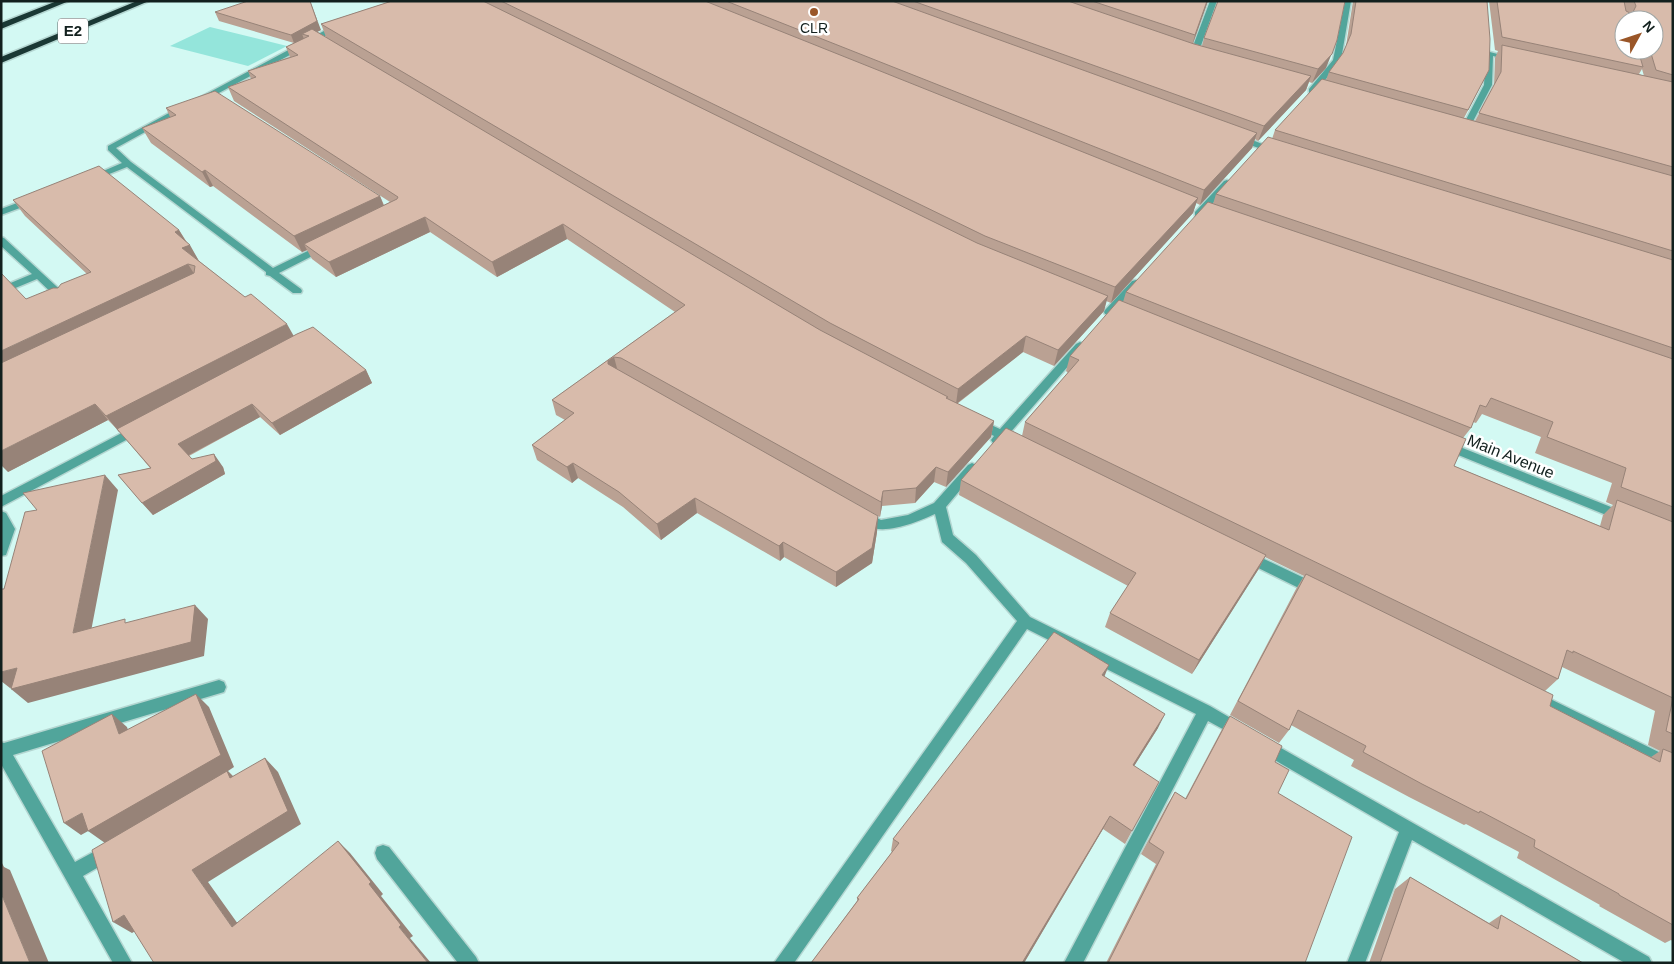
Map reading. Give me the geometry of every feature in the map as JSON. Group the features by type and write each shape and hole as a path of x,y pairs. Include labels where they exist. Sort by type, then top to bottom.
{"highway":[{"name":"E2","path":"1,26 65,1"},
{"name":"E2","path":"1,60 145,1"}],"street":[{"path":"1194,54 1214,1"},
{"path":"1312,91 1337,60 1348,1"},
{"path":"296,291 128,164 111,148 216,96 316,37 342,25"},
{"path":"316,37 334,48"},
{"path":"1464,131 1488,85 1489,49 1518,60"},
{"path":"1185,51 1203,57"},
{"path":"1454,129 1473,134"},
{"path":"1234,137 1265,143 1286,154"},
{"path":"1255,154 1265,143"},
{"path":"83,181 128,164"},
{"path":"1210,215 1196,212 1235,176"},
{"path":"1,212 47,195"},
{"path":"1,240 66,300"},
{"path":"270,272 338,240"},
{"path":"1,292 39,275"},
{"path":"1098,325 1143,275"},
{"path":"853,510 879,525 910,520 939,506 1085,340"},
{"path":"966,416 1029,448"},
{"path":"1,502 150,423"},
{"name":"Main Avenue","path":"1433,440 1627,518"},
{"path":"939,506 947,538 971,559 1026,621 1205,711 1408,829 1617,956 1643,963"},
{"path":"1,516 8,529 1,550"},
{"path":"1234,550 1324,594"},
{"path":"783,963 1026,621"},
{"path":"123,963 2,750 219,687"},
{"path":"1521,692 1673,767"},
{"path":"1073,963 1205,711"},
{"path":"1356,963 1408,829"},
{"path":"72,873 123,843"},
{"path":"383,853 470,963"}],"shaded area":[{"path":"210,27 287,46 248,66 170,46"}],"building":[{"path":"248,1 310,1 317,21 291,35 215,12"},
{"path":"392,1 483,1 977,243 1108,296 1058,350 1026,336 958,389 830,323 321,24"},
{"path":"501,1 705,1 1198,198 1115,287 985,236"},
{"path":"726,1 892,1 1257,133 1204,190"},
{"path":"913,1 1068,1 1194,44 1311,76 1264,126"},
{"path":"1092,1 1207,1 1195,35"},
{"path":"1218,1 1345,1 1337,40 1332,54 1318,69 1204,38"},
{"path":"1356,1 1487,1 1490,39 1489,70 1468,110 1329,72 1343,53 1351,34"},
{"path":"1497,1 1624,1 1626,10 1614,10 1614,60 1641,60 1643,67 1502,37"},
{"path":"1634,1 1673,1 1673,75 1656,70 1653,60 1664,60 1664,10 1634,10 1636,6"},
{"path":"312,29 820,330 948,397 946,398 994,421 948,472 936,467 916,488 883,491 881,502 621,358 614,357 608,361 608,364 878,516 872,548 836,572 783,542 779,546 695,498 657,524 619,492 573,463 567,467 532,445 574,413 552,400 685,305 563,224 492,262 425,217 329,262 304,244 398,197 228,87 256,77 248,71 298,55 286,47 309,36 302,34"},
{"path":"1502,45 1673,82 1673,167 1479,113 1501,72"},
{"path":"1322,79 1673,176 1673,251 1275,130"},
{"path":"215,91 380,196 294,236 205,170 202,172 142,128 176,115 166,108"},
{"path":"1268,137 1673,260 1673,348 1216,194"},
{"path":"99,166 179,230 175,232 190,245 182,248 245,297 251,294 287,324 106,416 95,404 1,451 1,363 194,273 195,266 188,264 1,351 2,274 26,299 53,288 58,288 61,284 91,272 13,200"},
{"path":"1208,202 1673,359 1673,507 1621,487 1626,468 1547,437 1553,422 1491,398 1486,407 1480,405 1471,428 1126,292"},
{"path":"1119,300 1466,439 1454,466 1609,530 1617,500 1673,522 1673,698 1573,651 1573,653 1567,650 1558,679 1025,422 1079,360 1070,356"},
{"path":"313,327 366,370 272,423 252,404 178,444 192,459 214,454 216,461 142,503 118,475 151,468 117,429"},
{"path":"1006,428 1266,555 1199,660 1110,613 1136,573 961,480"},
{"path":"105,475 73,633 125,619 125,623 195,605 191,642 11,689 17,668 1,672 1,589 4,589 25,512 37,510 23,493"},
{"path":"1306,574 1553,695 1550,706 1660,762 1663,749 1673,753 1673,925 1534,847 1535,840 1480,811 1479,813 1422,784 1363,752 1366,746 1298,710 1289,730 1238,701"},
{"path":"1054,632 1109,665 1102,675 1165,714 1133,765 1159,782 1132,831 1110,816 1022,963 811,963 899,843 893,839"},
{"path":"196,694 221,755 88,831 82,813 64,823 42,751 112,714 119,734"},
{"path":"1673,698 1673,734 1666,731"},
{"path":"1230,716 1282,746 1275,762 1289,770 1278,793 1352,837 1305,963 1108,963 1164,852 1149,842 1175,792 1186,799"},
{"path":"265,758 288,811 192,870 232,927 338,841 371,882 369,884 401,925 399,927 428,963 154,963 124,915 113,922 92,850 227,771 230,778"},
{"path":"1410,877 1498,929 1501,915 1583,963 1380,963"},
{"path":"1,893 30,963 1,963"}],"place":[{"name":"CLR","path":"814,12"}]}
